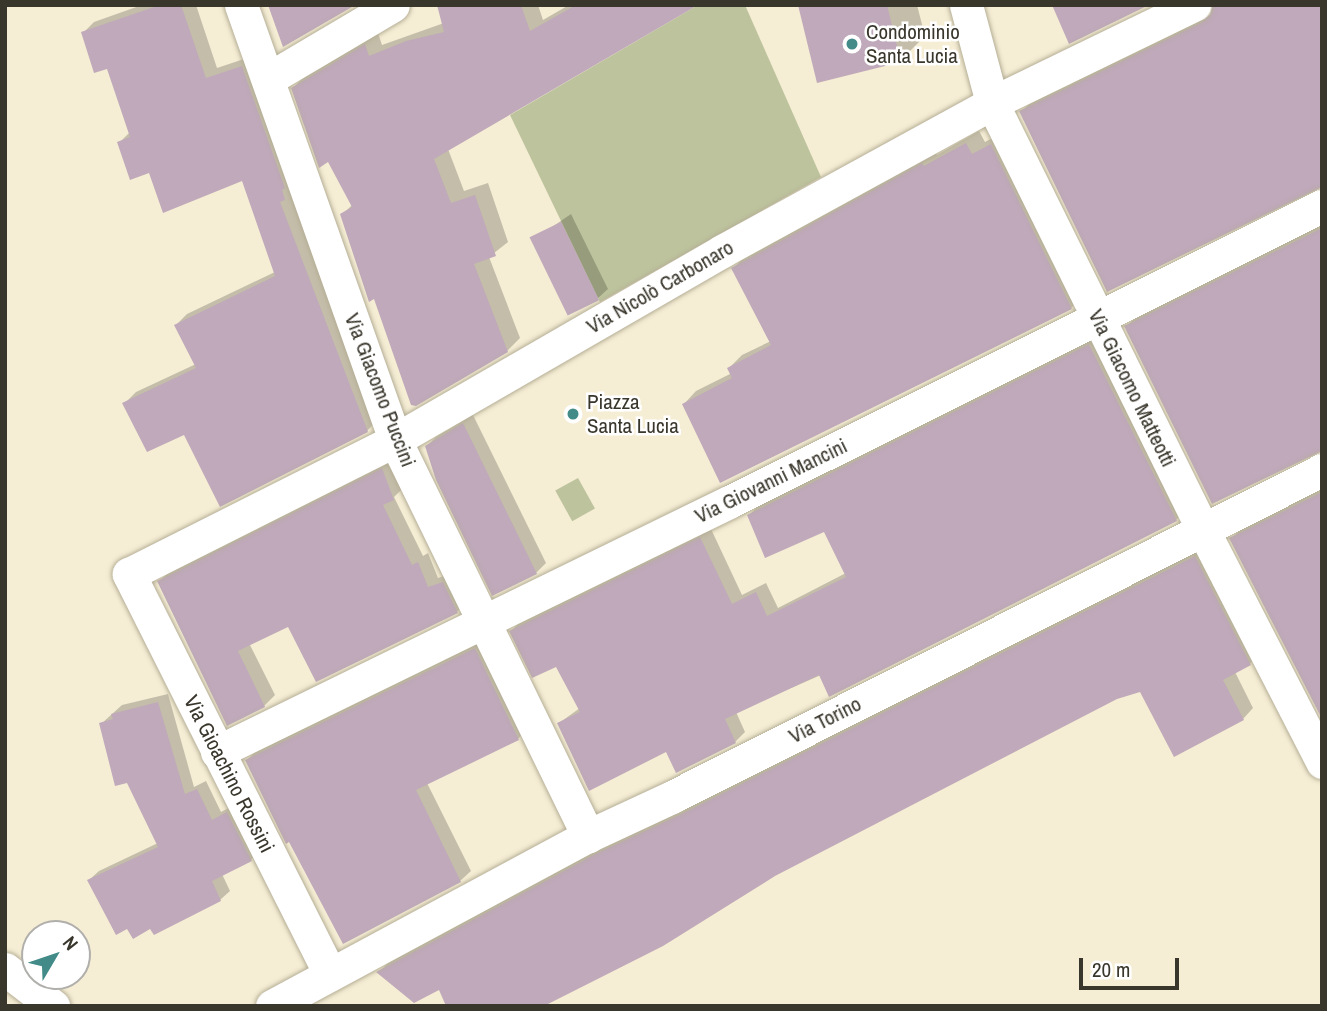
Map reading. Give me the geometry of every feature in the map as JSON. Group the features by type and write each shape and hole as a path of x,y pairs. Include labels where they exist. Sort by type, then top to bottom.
{"street":[{"name":"Via Giacomo Puccini","path":"241,5 395,440 588,836"},
{"path":"268,79 393,5"},
{"name":"Via Giacomo Matteotti","path":"965,5 992,103 1203,530 1318,745"},
{"name":"Via Nicolò Carbonaro","path":"129,574 395,440 722,251 992,103 1194,5"},
{"name":"Via Giovanni Mancini","path":"217,752 1322,206"},
{"name":"Via Torino","path":"272,1006 588,836 672,797 1322,470"},
{"name":"Via Gioachino Rossini","path":"129,574 330,974"},
{"path":"5,969 53,1006"}],"green space":[{"path":"698,5 745,5 821,177 600,302 510,115"},
{"path":"578,478 595,509 572,521 555,491"}],"building":[{"path":"160,5 181,5 206,78 242,66 285,188 282,190 285,200 280,202 368,432 220,507 184,435 147,452 122,403 196,368 174,325 275,276 242,181 163,213 149,173 130,180 117,142 130,137 107,69 94,73 81,32"},
{"path":"268,5 351,5 352,7 283,47"},
{"path":"437,5 521,5 530,31 576,5 698,5 434,159 451,203 475,195 496,256 474,264 508,352 416,406 411,405 374,299 369,302 340,214 352,207 328,162 319,168 291,88 365,44 369,56 406,41 444,32"},
{"name":"Condominio Santa Lucia","path":"798,5 887,5 901,62 817,83"},
{"path":"1052,5 1149,5 1069,44"},
{"path":"1213,5 1322,5 1322,187 1107,292 1019,111 1202,22 1210,15"},
{"path":"966,143 972,154 991,144 1072,309 720,483 682,404 732,378 727,368 771,345 731,268 922,163 924,166"},
{"path":"561,222 599,300 568,316 530,237"},
{"path":"1322,228 1322,451 1212,504 1124,326"},
{"path":"1089,344 1177,521 829,697 819,675 725,719 736,743 676,773 666,752 589,791 557,723 580,712 556,667 532,678 509,631 700,537 732,604 756,592 767,616 846,577 824,532 765,558 747,515"},
{"path":"463,423 537,574 492,596 436,480 425,446"},
{"path":"382,468 394,500 383,505 412,565 418,562 428,587 443,582 458,613 316,682 288,627 238,651 265,707 227,726 157,581"},
{"path":"1322,492 1322,719 1229,538"},
{"path":"1195,556 1251,665 1223,680 1244,720 1174,757 1140,692 1117,699 775,876 663,946 544,1006 446,1006 439,990 414,1003 376,972 597,853 681,814"},
{"path":"475,648 519,740 416,790 461,882 343,944 289,842 286,844 245,760"},
{"path":"158,702 185,794 197,789 212,820 227,812 252,861 212,881 221,901 154,935 150,929 133,939 127,929 116,935 87,880 158,847 127,783 115,786 99,723 113,719 111,714"}],"place":[{"name":"Condominio Santa Lucia","path":"852,44"},
{"name":"Piazza Santa Lucia","path":"573,414"}]}
